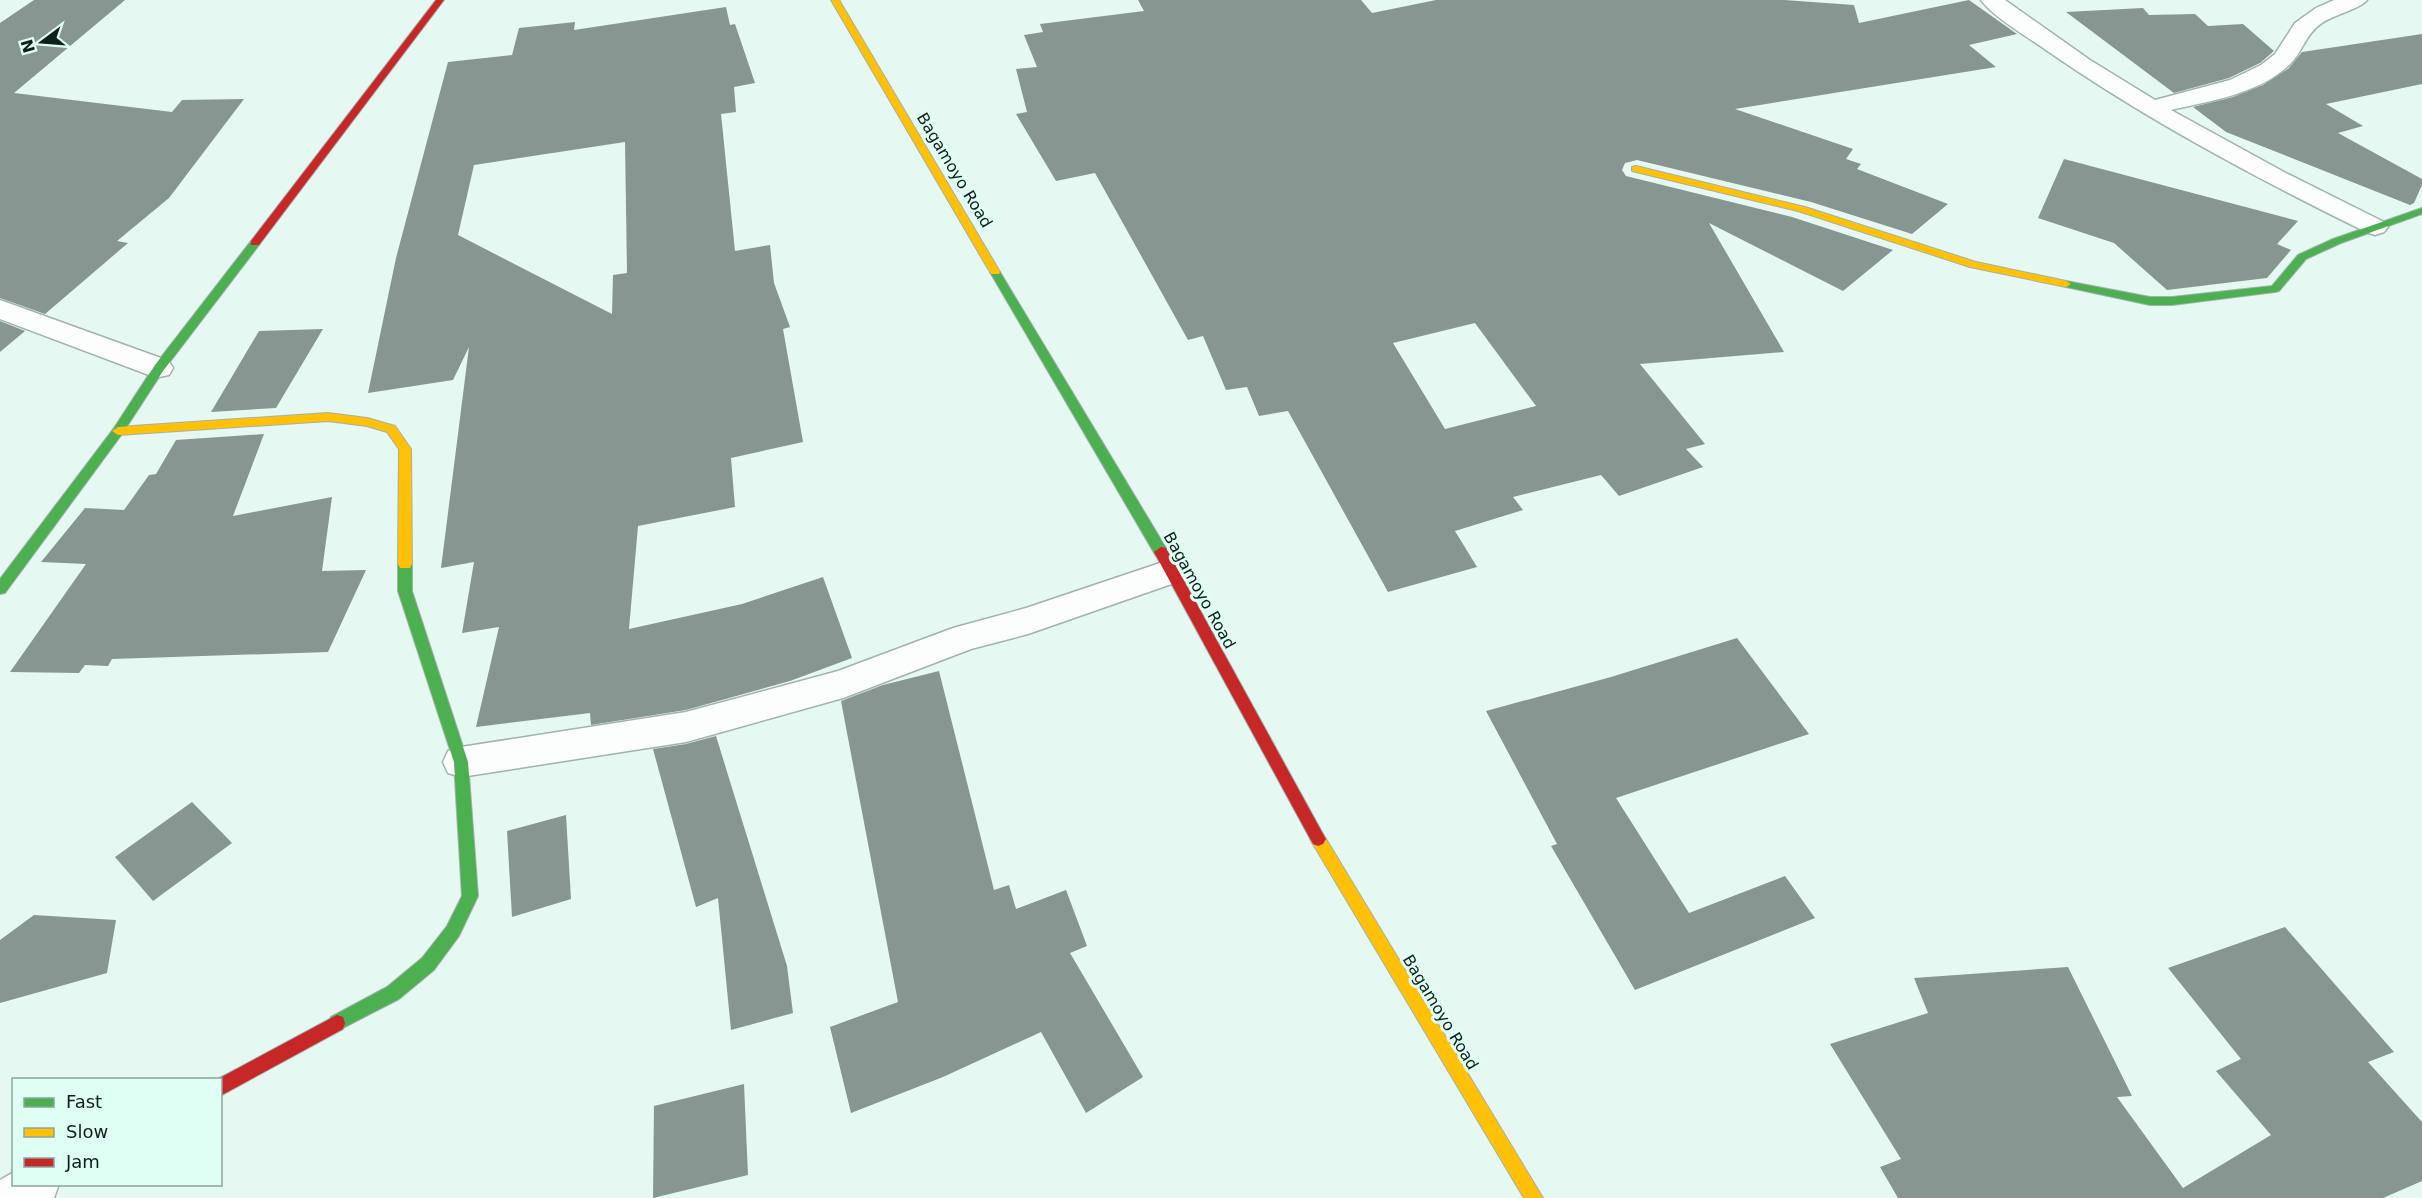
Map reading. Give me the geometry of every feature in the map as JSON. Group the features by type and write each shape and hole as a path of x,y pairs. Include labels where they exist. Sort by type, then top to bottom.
{"main road":[{"path":"0,589 118,431 159,368 440,0"},
{"name":"Bagamoyo Road","path":"835,0 1172,572 1319,841 1534,1198"},
{"path":"1636,169 1801,209 1974,265 2150,301 2172,301 2276,288 2302,258 2337,241 2422,211"},
{"path":"118,431 328,417 367,422 391,429 405,449 405,591 461,762 470,896 453,931 428,964 393,993 222,1086"}],"street":[{"path":"1992,0 2044,40 2152,108 2269,175 2375,227"},
{"path":"2152,108 2228,89 2270,69 2282,60 2298,32 2314,18 2333,3 2356,0"},
{"path":"0,309 159,368"},
{"path":"461,762 686,728 843,684 965,637 1028,621 1172,572"},
{"path":"11,1198 35,1186"}],"building":[{"path":"34,0 125,0 14,93 172,112 182,100 244,99 169,198 117,241 128,243 45,314 0,298 0,23"},
{"path":"1138,0 1361,0 1372,13 1436,0 1784,0 1854,5 1859,23 1969,0 2017,34 1969,45 1996,67 1735,109 1853,149 1846,159 1861,164 1857,169 1948,204 1912,234 1811,202 1637,160 1625,163 1622,170 1626,176 1792,217 1893,250 1843,291 1709,223 1784,352 1640,364 1705,444 1686,449 1703,467 1619,496 1601,475 1513,497 1523,510 1455,531 1477,567 1388,592 1288,411 1259,416 1247,387 1226,390 1203,336 1188,340 1095,173 1056,181 1016,114 1027,112 1016,69 1037,67 1024,35 1043,32 1040,24 1144,11","holes":["1475,323 1536,406 1445,429 1393,343"]},
{"path":"726,7 730,25 735,24 755,83 734,87 736,112 721,114 735,251 770,245 774,283 790,327 783,329 803,442 731,458 735,507 638,526 629,629 742,604 823,577 852,658 790,681 686,710 591,725 590,713 476,727 499,627 462,633 474,562 441,568 469,347 453,380 368,393 396,258 448,62 512,55 519,28 575,22 574,30","holes":["625,142 627,273 613,275 612,314 458,235 474,165"]},
{"path":"2143,8 2149,15 2195,14 2208,26 2243,24 2274,51 2260,63 2229,78 2174,93 2066,12"},
{"path":"2422,34 2422,84 2326,104 2363,126 2338,133 2422,179 2422,185 2414,203 2410,205 2226,132 2193,107 2233,97 2263,85 2289,68 2302,52"},
{"path":"2064,159 2298,221 2277,244 2291,250 2267,278 2167,290 2114,243 2038,218"},
{"path":"0,321 25,331 0,352"},
{"path":"323,329 276,408 211,412 259,331"},
{"path":"264,434 233,516 332,497 322,571 366,570 328,652 112,659 108,666 85,665 79,673 10,672 86,564 41,562 85,508 124,510 149,475 156,474 176,440"},
{"path":"1737,638 1809,734 1616,798 1689,913 1785,876 1815,918 1635,990 1551,846 1557,844 1486,711 1611,677"},
{"path":"939,671 994,890 1009,885 1016,909 1066,890 1087,946 1070,953 1143,1077 1086,1113 1041,1032 943,1077 851,1113 830,1027 898,1002 841,701 883,685"},
{"path":"716,736 787,966 793,1013 731,1030 718,898 696,907 653,749"},
{"path":"192,802 232,843 153,901 115,857"},
{"path":"566,815 571,899 512,917 507,831"},
{"path":"34,915 116,920 107,973 0,1003 0,940"},
{"path":"2285,927 2394,1052 2368,1062 2422,1122 2422,1181 2383,1198 1898,1198 1880,1167 1901,1159 1830,1044 1928,1013 1914,978 2068,967 2132,1096 2117,1097 2183,1188 2271,1135 2216,1071 2241,1059 2168,968"},
{"path":"744,1084 748,1175 653,1198 654,1106"}],"traffic: fast":[{"path":"2066,284 2150,301 2172,301 2275,289 2302,257 2337,241 2422,211"},
{"path":"0,589 118,431 159,368 255,243"},
{"path":"995,272 1161,552"},
{"path":"337,1023 393,993 428,964 453,931 470,896 461,762 405,591 405,564"}],"traffic: slow":[{"path":"835,0 995,272"},
{"path":"1636,169 1801,209 1974,265 2066,284"},
{"path":"118,431 328,417 367,422 391,429 405,449 405,564"},
{"path":"1318,839 1534,1198"}],"traffic: jam":[{"path":"255,243 440,0"},
{"path":"1161,552 1318,839"},
{"path":"222,1086 337,1023"}]}
